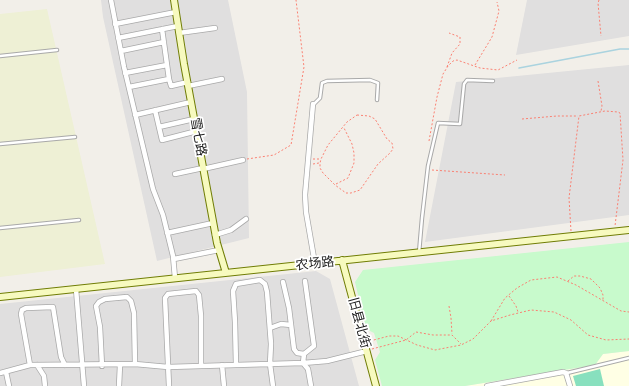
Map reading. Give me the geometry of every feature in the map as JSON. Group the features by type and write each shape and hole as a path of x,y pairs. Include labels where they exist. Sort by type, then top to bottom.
{"street":[{"path":"111,0 125,73 154,194 162,215 174,260 175,278"},
{"name":"雪七路","path":"174,0 215,235 226,273"},
{"path":"115,24 176,12"},
{"path":"118,38 178,26"},
{"path":"179,33 215,28"},
{"path":"162,29 171,86 222,79"},
{"path":"121,51 164,42"},
{"path":"125,73 167,65"},
{"path":"129,87 169,79"},
{"path":"135,115 191,102"},
{"path":"313,104 308,161 306,212 315,264"},
{"path":"155,110 162,140 196,131"},
{"path":"159,127 194,119"},
{"path":"175,174 243,160"},
{"path":"215,235 232,230 246,218"},
{"path":"167,233 213,223"},
{"name":"农场路","path":"0,297 629,230"},
{"path":"174,260 219,250"},
{"name":"旧县北街","path":"342,260 376,386"},
{"path":"236,365 233,291 236,284 260,280 265,284 270,328 270,364 273,386"},
{"path":"305,281 314,346 304,354 303,363 308,369 311,386"},
{"path":"283,282 294,349 297,353 304,354"},
{"path":"76,289 84,386"},
{"path":"169,386 167,308 165,298 168,294 196,291 199,295 202,366"},
{"path":"102,366 100,327 96,306 99,302 105,299 127,297 131,301 134,313 135,364"},
{"path":"30,365 21,314 22,310 26,308 53,307 61,357 65,366"},
{"path":"270,328 281,324 291,325"},
{"path":"9,386 2,372 30,365 120,366 135,364 168,367 327,362 366,351"},
{"path":"37,365 44,376 45,386"},
{"path":"119,386 120,366"},
{"path":"222,366 224,386"},
{"path":"487,386 563,372 566,373 570,386"}],"lane":[{"path":"0,56 57,50"},
{"path":"313,104 320,98 322,83 327,81 370,80 378,83 377,100"},
{"path":"420,253 422,218 428,170 438,123 460,124 464,84 467,80 493,81"},
{"path":"0,144 75,137"},
{"path":"0,228 79,220"},
{"path":"566,373 629,358"}],"path":[{"path":"243,160 274,155 291,145 304,67 296,0"},
{"path":"599,0 598,3 602,36"},
{"path":"474,66 492,37 499,11 497,2"},
{"path":"446,70 452,53 460,44 460,37 449,33"},
{"path":"430,140 437,97 443,74 454,62 457,60 480,68 498,70 517,60"},
{"path":"598,81 602,106 600,112"},
{"path":"522,119 579,116 600,112 620,113 623,160 614,232"},
{"path":"357,115 369,116 375,120 392,143 393,149 390,153 378,164 360,190 351,194 346,193 335,185 323,173 320,163 321,159 332,139 347,122 357,115"},
{"path":"571,237 569,198 579,116"},
{"path":"335,185 348,178 354,164 352,144 344,127"},
{"path":"308,161 321,159"},
{"path":"308,161 320,163"},
{"path":"428,170 505,175"},
{"path":"567,281 574,276 591,279 600,288 603,301"},
{"path":"364,342 389,336 398,336 417,345 435,350 461,345 473,339 491,321 505,298 517,288 531,280 557,277 576,285 621,311 629,312"},
{"path":"508,295 516,306 518,313"},
{"path":"449,306 452,335 461,345"},
{"path":"491,321 531,310 554,312 571,320 588,335 606,340 629,339"},
{"path":"366,351 406,340 416,332 433,335 452,335"}],"shaded area":[{"path":"101,0 228,0 247,92 249,238 157,261 103,17"},
{"path":"527,0 629,0 629,36 516,55"},
{"path":"47,9 105,264 0,277 0,14"},
{"path":"629,65 629,215 425,242 456,82"},
{"path":"316,271 330,279 359,386 0,386 0,304"},
{"path":"629,351 629,386 465,386 595,365 603,354"}],"green space":[{"path":"629,242 629,351 603,354 595,365 465,386 382,386 375,360 380,352 374,333 366,329 355,282 363,270"},
{"path":"600,369 604,386 576,386 573,376"}],"waterway":[{"path":"519,68 620,49 629,49"}]}
